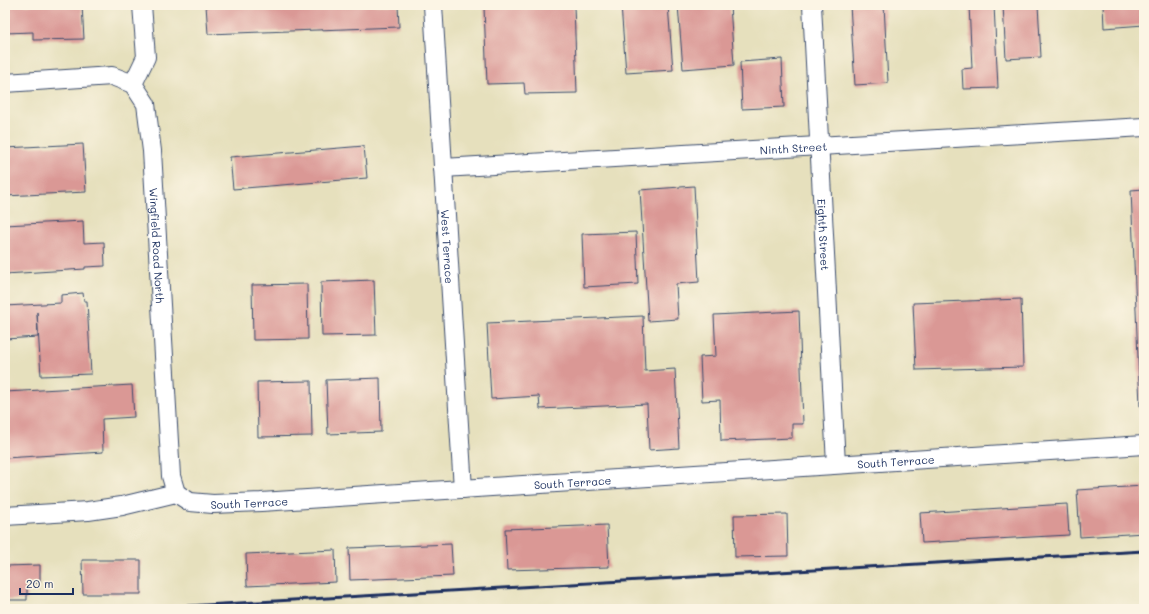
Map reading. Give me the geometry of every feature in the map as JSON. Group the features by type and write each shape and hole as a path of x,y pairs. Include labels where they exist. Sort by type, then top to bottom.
{"street":[{"path":"5,83 112,76 133,84 146,57 142,5"},
{"name":"West Terrace","path":"433,5 463,489"},
{"name":"Eighth Street","path":"812,5 836,464"},
{"name":"Wingfield Road North","path":"133,84 146,104 152,151 171,476 176,493"},
{"name":"Ninth Street","path":"443,168 1144,128"},
{"name":"South Terrace","path":"176,493 190,502 213,504 1144,445"},
{"path":"5,516 88,511 122,506 176,493"}],"building":[{"path":"5,5 82,5 84,39 33,40 33,32 5,33"},
{"path":"206,5 398,5 399,27 208,34"},
{"path":"574,5 577,93 525,94 524,83 487,84 484,7"},
{"path":"621,5 668,5 673,70 626,73"},
{"path":"678,5 730,5 734,65 683,69"},
{"path":"850,5 884,5 888,83 855,85"},
{"path":"969,5 994,5 998,88 963,89 962,69 972,68"},
{"path":"1003,5 1038,5 1041,57 1006,59"},
{"path":"1103,5 1144,5 1144,25 1104,28"},
{"path":"782,59 784,107 742,109 740,62"},
{"path":"83,144 86,192 5,196 5,148"},
{"path":"364,146 367,178 233,189 230,157"},
{"path":"694,186 699,282 676,284 678,319 648,321 640,190"},
{"path":"1144,189 1144,406 1140,406 1131,190"},
{"path":"83,221 84,243 104,242 105,266 85,267 85,269 5,274 5,225"},
{"path":"636,232 638,284 584,287 582,234"},
{"path":"374,280 376,335 322,336 321,282"},
{"path":"307,284 308,339 253,340 252,285"},
{"path":"83,293 84,301 87,301 91,374 41,376 37,312 38,337 5,339 5,306 61,303 61,295"},
{"path":"1021,299 1023,367 916,370 913,303"},
{"path":"799,311 803,424 792,424 792,438 721,441 720,400 702,401 700,357 716,356 714,315"},
{"path":"643,316 645,371 675,369 679,448 649,450 647,404 540,409 539,396 491,399 487,323"},
{"path":"380,378 381,432 328,434 326,380"},
{"path":"311,381 312,436 258,437 257,382"},
{"path":"132,385 134,417 102,419 103,452 5,458 5,392"},
{"path":"1144,486 1144,533 1080,537 1077,490"},
{"path":"1067,504 1069,535 922,543 920,513"},
{"path":"787,514 788,556 735,557 734,515"},
{"path":"607,525 609,567 507,570 505,529"},
{"path":"451,544 453,576 350,580 349,548"},
{"path":"335,550 336,582 247,586 246,554"},
{"path":"82,560 141,560 141,594 83,594"},
{"path":"40,565 40,583 27,583 27,600 5,600 5,566"}],"railway":[{"path":"137,609 1144,551"}]}
